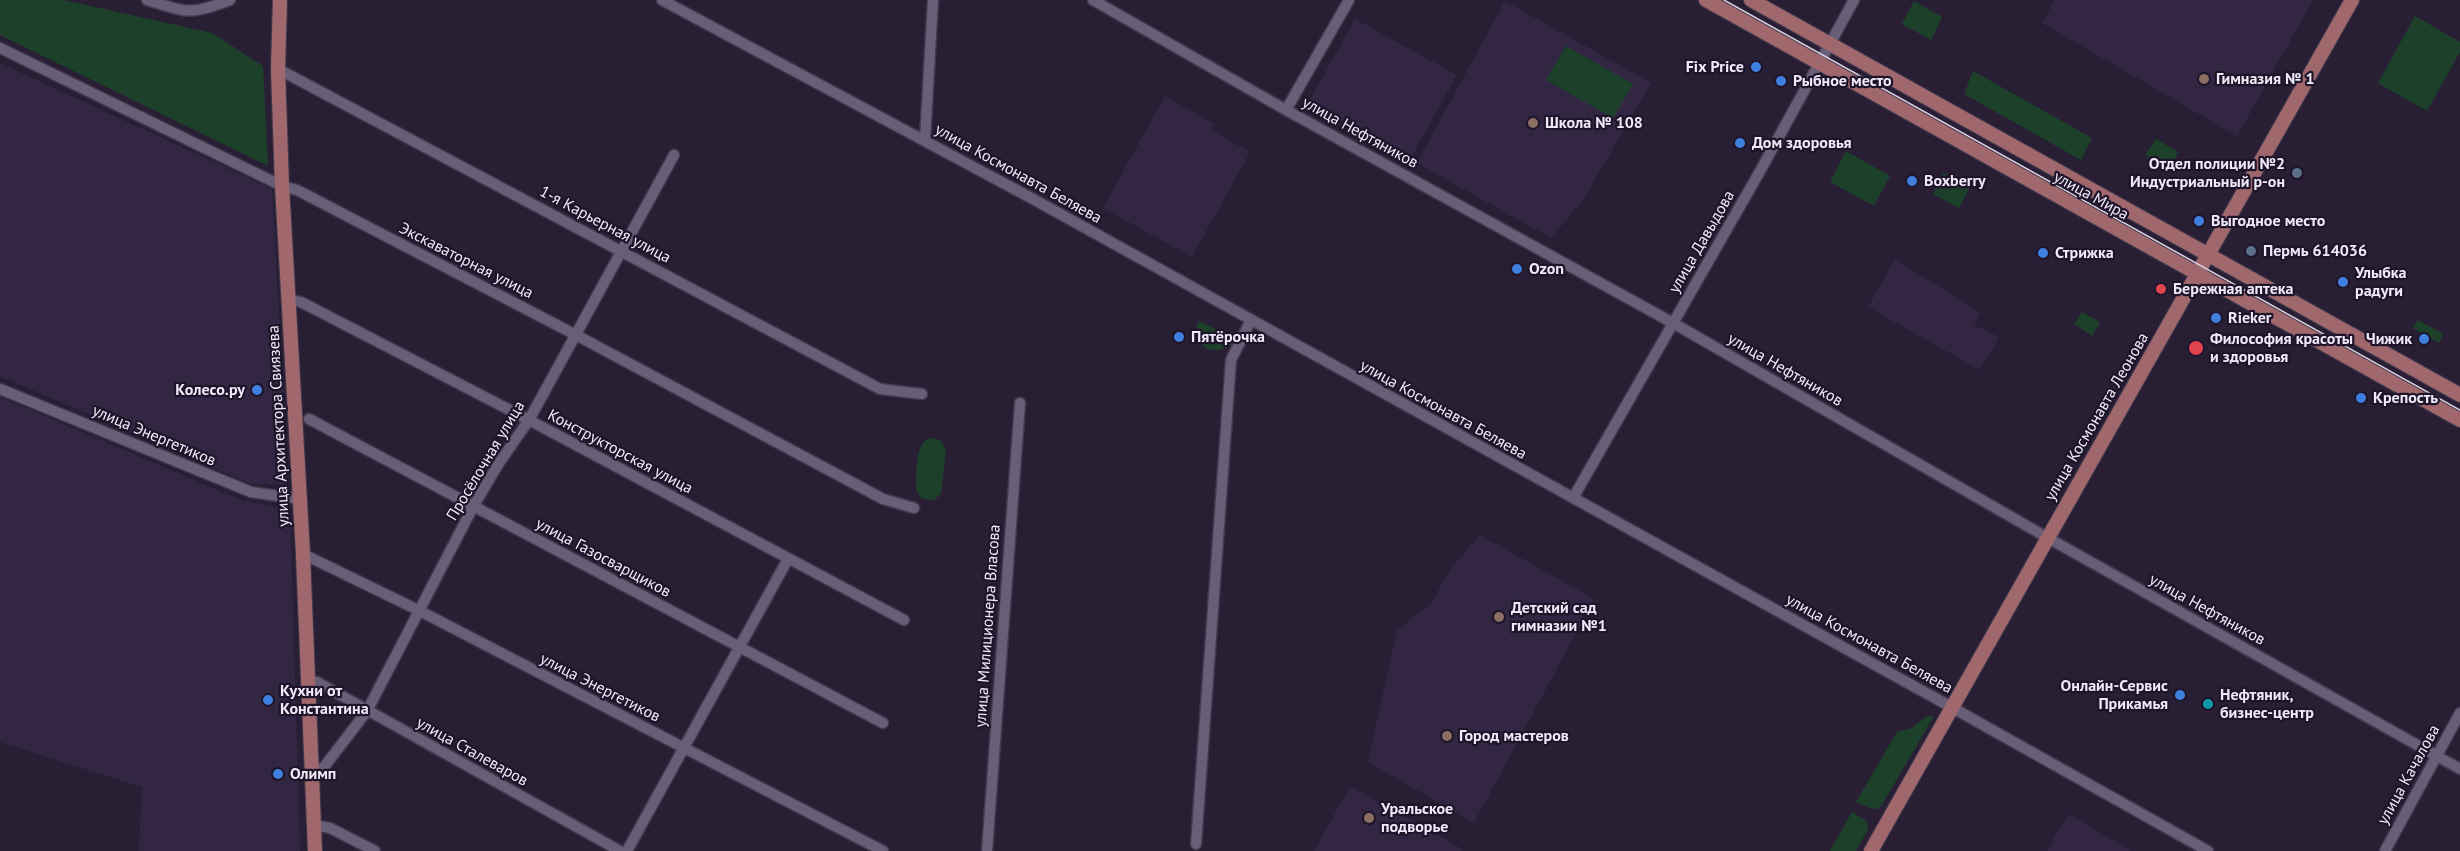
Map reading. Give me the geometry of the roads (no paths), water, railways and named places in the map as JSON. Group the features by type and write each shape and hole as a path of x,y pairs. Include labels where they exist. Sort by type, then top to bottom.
{"main road":[{"name":"улица Архитектора Свиязева","path":"280,0 278,69 282,186 303,554 315,851"},
{"name":"улица Мира","path":"1707,0 2460,420"},
{"name":"улица Мира","path":"1751,0 2460,395"},
{"name":"улица Космонавта Леонова","path":"1870,851 2352,0"}],"street":[{"path":"147,0 187,12 203,11 230,0"},
{"name":"улица Космонавта Беляева","path":"662,0 925,140 1952,707 2208,851"},
{"path":"925,140 933,0"},
{"name":"улица Нефтяников","path":"1093,0 1286,110 1673,323 2048,538 2460,769"},
{"path":"1286,110 1349,0"},
{"name":"улица Давыдова","path":"1573,498 1854,0"},
{"name":"Экскаваторная улица","path":"0,48 282,186 297,190 576,335 883,499 914,507"},
{"name":"1-я Карьерная улица","path":"278,69 880,389 922,394"},
{"name":"Просёлочная улица","path":"312,773 324,767 367,711 473,507 499,463 529,420 674,155"},
{"name":"Конструкторская улица","path":"288,299 301,302 529,420 904,620"},
{"path":"1196,843 1231,360 1251,320"},
{"name":"улица Энергетиков","path":"0,388 250,492 299,499"},
{"name":"улица Милиционера Власова","path":"987,851 1020,403"},
{"name":"улица Газосварщиков","path":"309,419 883,723"},
{"name":"улица Энергетиков","path":"303,554 420,611 883,851"},
{"path":"627,851 788,559"},
{"name":"улица Сталеваров","path":"308,681 317,682 620,851"},
{"name":"улица Качалова","path":"2385,851 2460,712"},
{"path":"314,825 330,828 375,851"}],"tram line":[{"path":"1724,0 2460,410"}],"place":[{"name":"Fix Price","path":"1756,67"},
{"name":"Гимназия № 1","path":"2204,79"},
{"name":"Рыбное место","path":"1781,81"},
{"name":"Школа № 108","path":"1533,123"},
{"name":"Дом здоровья","path":"1740,143"},
{"name":"Отдел полиции №2 Индустриальный р-он","path":"2297,173"},
{"name":"Boxberry","path":"1912,181"},
{"name":"Выгодное место","path":"2199,221"},
{"name":"Пермь 614036","path":"2251,251"},
{"name":"Стрижка","path":"2043,253"},
{"name":"Ozon","path":"1517,269"},
{"name":"Улыбка радуги","path":"2343,282"},
{"name":"Бережная аптека","path":"2161,289"},
{"name":"Rieker","path":"2216,318"},
{"name":"Пятёрочка","path":"1179,337"},
{"name":"Чижик","path":"2424,339"},
{"name":"Философия красоты и здоровья","path":"2196,348"},
{"name":"Колесо.ру","path":"257,390"},
{"name":"Крепость","path":"2361,398"},
{"name":"Детский сад гимназии №1","path":"1499,617"},
{"name":"Онлайн-Сервис Прикамья","path":"2180,695"},
{"name":"Кухни от Константина","path":"268,700"},
{"name":"Нефтяник, бизнес-центр","path":"2208,704"},
{"name":"Город мастеров","path":"1447,736"},
{"name":"Олимп","path":"278,774"},
{"name":"Уральское подворье","path":"1369,818"}]}
